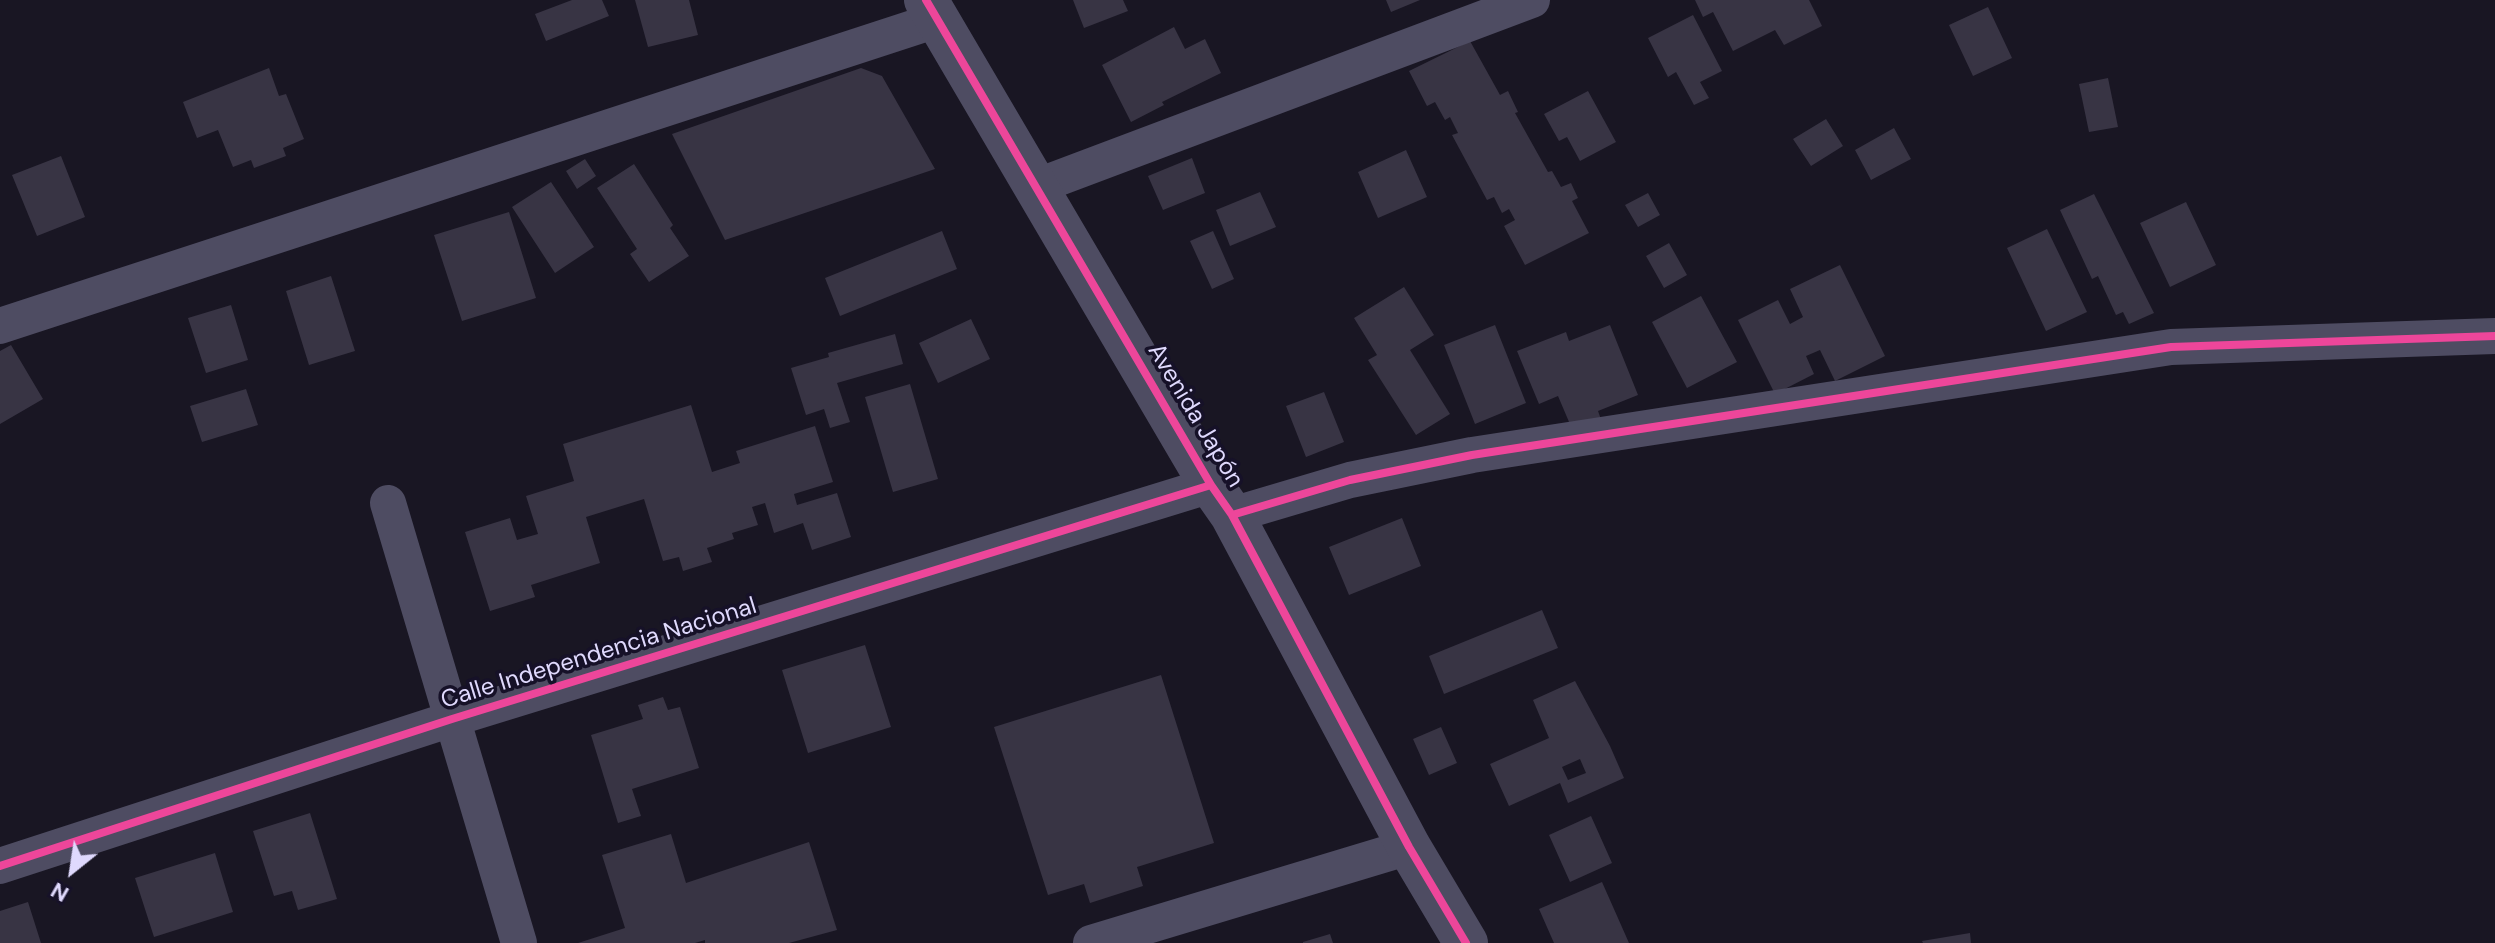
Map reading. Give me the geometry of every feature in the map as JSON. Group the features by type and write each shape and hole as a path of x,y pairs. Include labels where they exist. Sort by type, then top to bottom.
{"street":[{"path":"1035,187 1532,0"},
{"path":"0,326 932,10"},
{"name":"Avenida Japón","path":"932,10 1222,500 1409,847 1466,943"},
{"name":"Calle Independencia Nacional","path":"0,866 452,719 1222,500 1350,480 1472,455 2171,347 2495,336"},
{"path":"388,503 519,943"},
{"path":"1091,943 1409,847"}],"building":[{"path":"572,0 602,0 609,16 546,41 535,14"},
{"path":"635,0 689,0 698,35 648,47"},
{"path":"1073,0 1123,0 1128,11 1084,28"},
{"path":"1386,0 1420,0 1391,12"},
{"path":"1695,0 1809,0 1822,26 1784,45 1775,30 1733,51 1713,12 1703,17"},
{"path":"1988,7 2012,58 1973,76 1949,25"},
{"path":"1693,15 1722,71 1700,82 1709,98 1694,105 1676,72 1668,77 1648,38"},
{"path":"1174,27 1185,49 1205,39 1221,73 1162,102 1164,105 1131,122 1102,65"},
{"path":"1470,41 1500,95 1508,91 1518,112 1515,113 1548,172 1552,171 1561,187 1571,183 1578,198 1572,201 1589,233 1525,265 1504,226 1515,220 1509,209 1502,213 1494,197 1487,200 1452,135 1458,133 1450,117 1445,120 1435,102 1427,106 1409,71"},
{"path":"269,68 279,96 286,94 304,139 283,148 286,156 254,168 251,160 233,167 218,130 197,138 183,102"},
{"path":"861,68 882,76 935,169 725,240 672,134"},
{"path":"2108,78 2118,127 2089,132 2079,84"},
{"path":"1588,91 1616,142 1580,161 1567,137 1559,141 1544,114"},
{"path":"1826,119 1843,146 1811,166 1793,139"},
{"path":"1894,128 1911,159 1871,180 1855,150"},
{"path":"1406,150 1427,197 1378,218 1358,172"},
{"path":"61,156 85,217 37,236 12,175"},
{"path":"1192,158 1205,193 1163,210 1148,176"},
{"path":"585,159 596,176 577,189 566,171"},
{"path":"634,164 689,256 649,282 630,254 637,249 597,188"},
{"path":"551,182 594,247 555,273 512,207"},
{"path":"1260,192 1276,227 1230,246 1216,210"},
{"path":"1648,193 1660,215 1638,227 1625,205"},
{"path":"2094,194 2154,313 2129,324 2123,312 2116,315 2098,276 2092,279 2060,210"},
{"path":"2186,202 2216,265 2170,287 2140,223"},
{"path":"509,212 536,298 462,321 434,235"},
{"path":"2047,229 2087,312 2046,331 2007,248"},
{"path":"942,231 957,269 840,316 825,278"},
{"path":"1213,231 1234,279 1212,289 1190,241"},
{"path":"1669,243 1687,275 1664,288 1646,256"},
{"path":"1840,265 1885,356 1835,381 1820,350 1806,356 1814,374 1775,394 1738,320 1778,300 1790,324 1803,317 1790,289"},
{"path":"331,276 355,351 309,365 286,291"},
{"path":"1404,287 1434,335 1410,350 1450,414 1416,435 1368,360 1377,355 1354,318"},
{"path":"1701,296 1737,362 1687,388 1652,322"},
{"path":"231,305 248,360 206,373 188,318"},
{"path":"971,319 990,359 938,383 919,343"},
{"path":"1495,325 1526,403 1475,424 1444,345"},
{"path":"1610,325 1638,395 1598,411 1603,425 1575,436 1558,396 1539,404 1517,351 1566,332 1569,341"},
{"path":"895,334 903,364 837,383 850,422 830,428 824,409 806,415 791,368 829,357 828,353"},
{"path":"11,345 43,399 0,424 0,351"},
{"path":"910,384 938,479 893,492 865,397"},
{"path":"246,389 258,425 202,442 190,406"},
{"path":"1324,392 1344,442 1306,457 1286,406"},
{"path":"691,405 712,472 740,463 736,451 815,426 833,482 794,494 797,505 837,493 851,537 812,550 803,523 774,533 765,503 752,507 758,525 732,533 734,539 707,548 712,562 683,571 679,557 663,561 644,499 586,517 600,563 531,585 535,597 490,611 465,532 510,518 517,540 538,534 526,496 574,481 563,444"},
{"path":"1402,518 1421,566 1349,595 1329,547"},
{"path":"1542,610 1558,648 1444,694 1429,656"},
{"path":"865,645 891,727 808,753 782,670"},
{"path":"1161,675 1214,843 1137,867 1143,886 1090,903 1084,884 1048,895 994,727"},
{"path":"1575,681 1624,778 1568,803 1560,783 1509,806 1490,764 1549,738 1533,700","holes":["1580,759 1586,773 1568,780 1562,767"]},
{"path":"663,697 668,710 680,707 699,768 632,789 641,816 618,823 591,735 643,719 638,705"},
{"path":"1441,727 1457,763 1429,775 1413,739"},
{"path":"310,813 337,899 298,910 292,891 274,896 253,831"},
{"path":"1591,816 1612,863 1570,882 1549,835"},
{"path":"671,834 686,883 809,842 837,930 789,943 705,943 705,940 695,943 578,943 625,928 602,855"},
{"path":"215,853 233,912 154,937 135,878"},
{"path":"1602,882 1629,943 1554,943 1539,909"},
{"path":"28,902 41,943 0,943 0,911"},
{"path":"1970,933 1971,943 1922,941"},
{"path":"1330,934 1333,943 1303,943 1303,942"}],"cycle path":[{"path":"926,0 1211,485 1232,515 1409,847 1466,943"},
{"path":"1232,515 1350,480 1472,455 2171,347 2495,336"},
{"path":"0,866 452,719 1211,485"}]}
